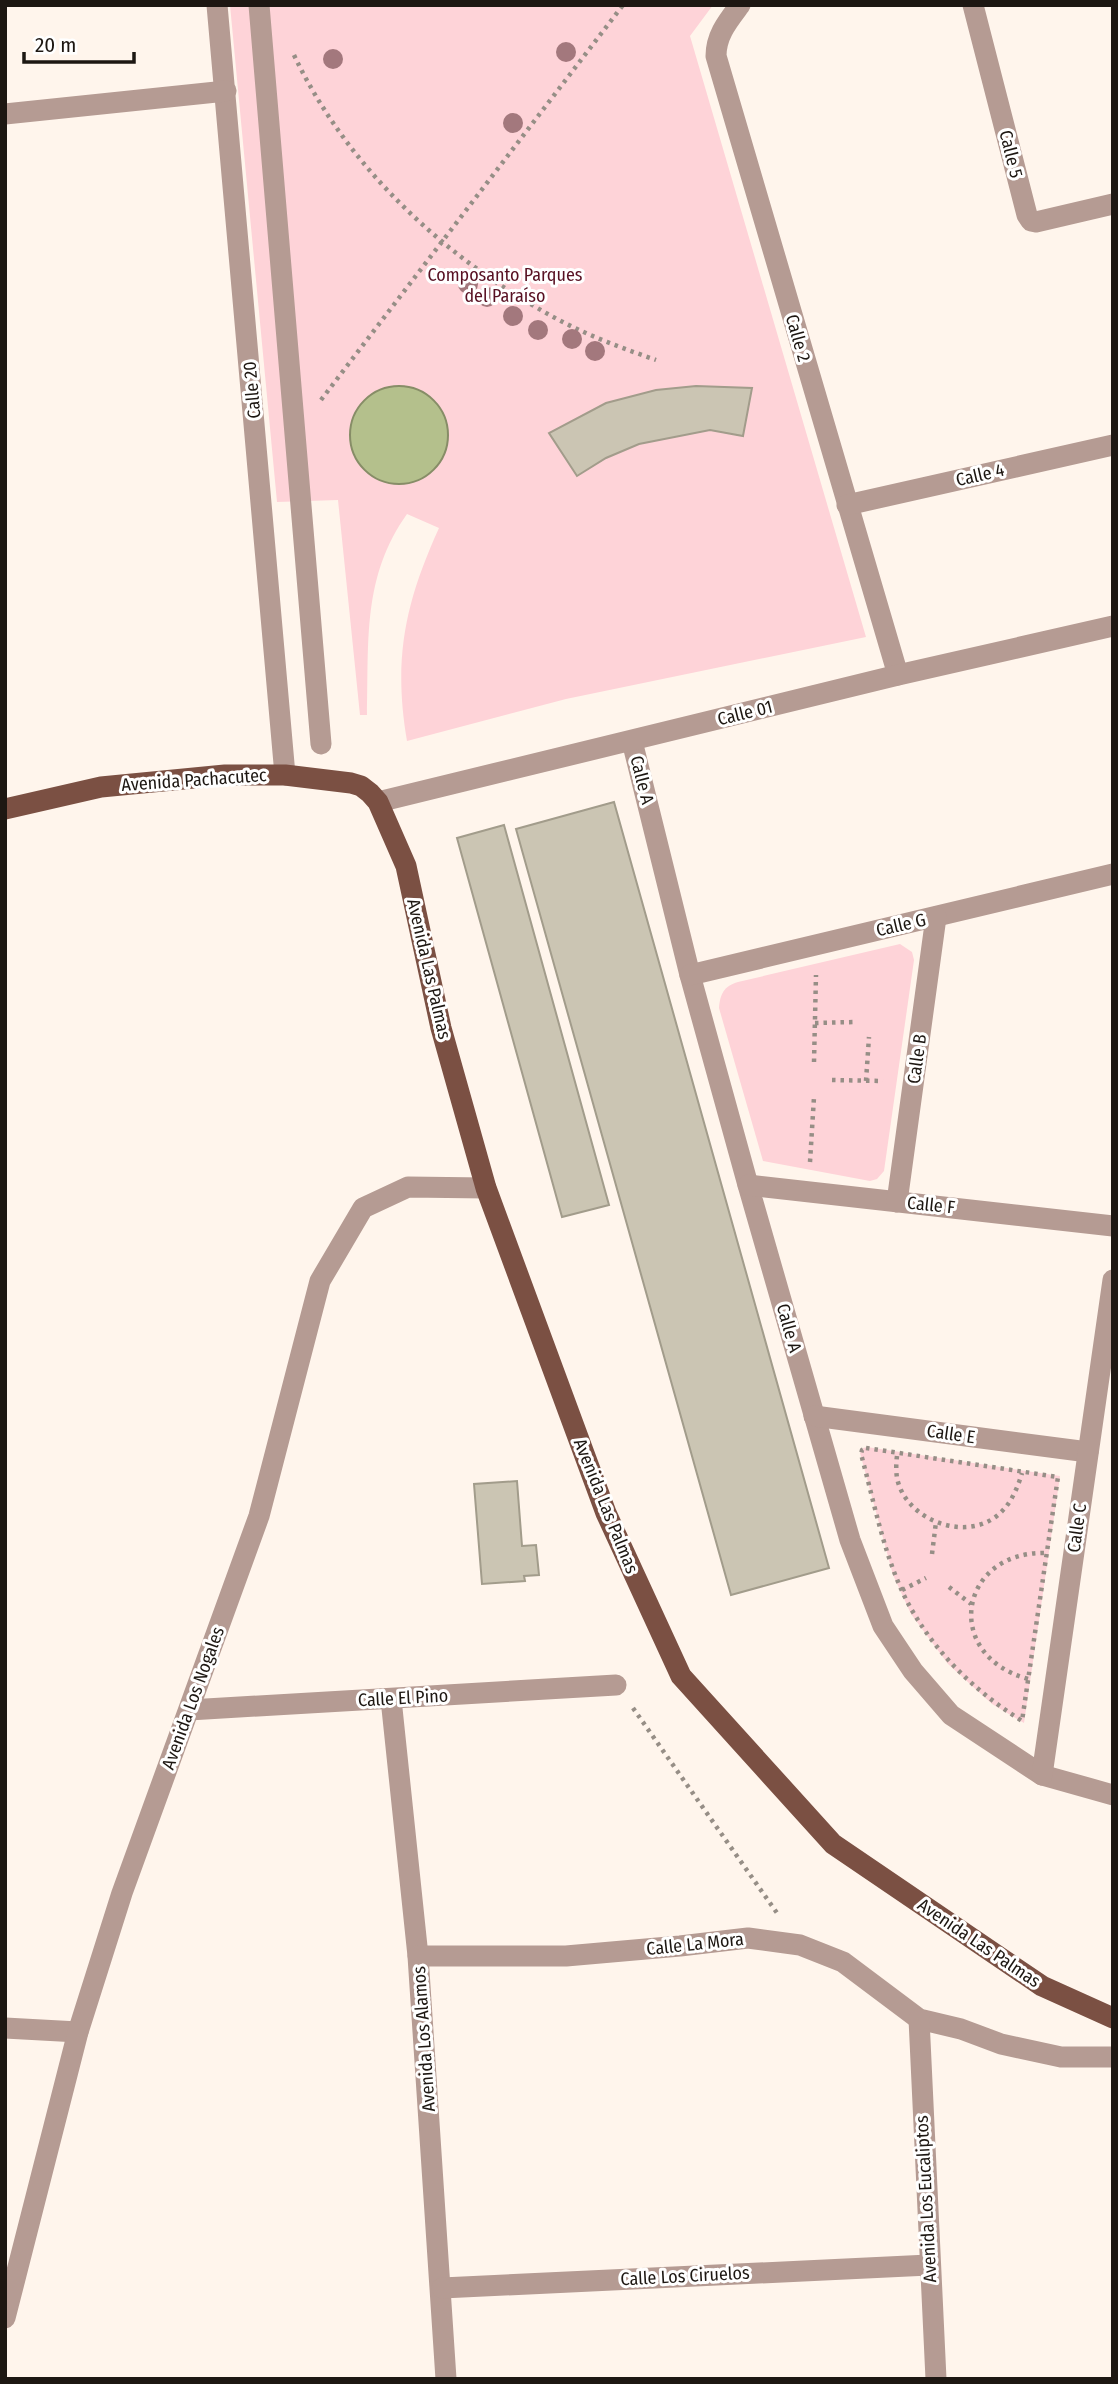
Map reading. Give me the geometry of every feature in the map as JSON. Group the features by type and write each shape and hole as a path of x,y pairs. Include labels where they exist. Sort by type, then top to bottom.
{"main road":[{"name":"Avenida Pachacutec","path":"5,809 101,787 225,775 285,775 361,786 377,802"},
{"name":"Avenida Las Palmas","path":"377,802 406,866 441,1028 486,1188 606,1513 681,1676 833,1844 1042,1986 1113,2018"}],"street":[{"name":"Calle 20","path":"217,5 285,775"},
{"path":"259,5 321,744"},
{"name":"Calle 2","path":"740,5 722,29 716,43 716,56 898,675"},
{"name":"Calle 5","path":"973,5 1027,215 1036,222 1113,204"},
{"path":"5,114 226,92"},
{"name":"Calle 4","path":"847,505 1113,445"},
{"name":"Calle 01","path":"377,802 1113,625"},
{"name":"Calle A","path":"632,741 690,975 748,1185 850,1540 883,1626 913,1671 951,1715 1042,1775 1113,1795"},
{"name":"Calle G","path":"690,975 1113,874"},
{"name":"Calle B","path":"897,1202 936,917"},
{"name":"Calle F","path":"748,1185 1113,1226"},
{"name":"Avenida Los Nogales","path":"5,2318 78,2032 122,1893 259,1516 320,1281 363,1208 408,1187 486,1188"},
{"name":"Calle C","path":"1042,1775 1113,1280"},
{"name":"Calle E","path":"814,1416 1088,1452"},
{"name":"Calle El Pino","path":"189,1710 616,1685"},
{"name":"Avenida Los Alamos","path":"391,1699 418,1956 446,2379"},
{"name":"Calle La Mora","path":"418,1956 566,1956 748,1938 800,1945 843,1962 919,2019 961,2029 1000,2044 1061,2057 1113,2057"},
{"name":"Avenida Los Eucaliptos","path":"919,2019 936,2379"},
{"path":"5,2028 78,2032"},
{"name":"Calle Los Ciruelos","path":"442,2288 929,2265"}],"path":[{"path":"315,408 623,5"},
{"path":"289,43 327,112 357,154 391,194 441,243 513,294 559,320 656,360"},
{"path":"814,1062 816,966"},
{"path":"815,1023 854,1022"},
{"path":"866,1081 869,1037"},
{"path":"832,1080 895,1082"},
{"path":"809,1168 814,1097"},
{"path":"866,1448 897,1452 1058,1477 1022,1721 992,1702 950,1663 913,1612 902,1590 861,1454 866,1448"},
{"path":"897,1452 897,1479 902,1491 921,1514 948,1526 967,1527 994,1518 1012,1498 1023,1472"},
{"path":"932,1554 936,1522"},
{"path":"1028,1679 1012,1675 987,1658 972,1631 971,1604 982,1580 1002,1563 1021,1554 1047,1553"},
{"path":"902,1590 926,1578"},
{"path":"949,1587 971,1604"},
{"path":"616,1685 800,1945"}],"green space":[{"name":"Composanto Parques del Paraíso","path":"230,5 713,5 690,36 866,637 566,699 407,741 401,684 405,632 418,581 439,528 407,514 392,538 375,586 369,636 367,715 360,715 338,500 277,502"},
{"path":"900,944 912,952 914,960 884,1171 877,1179 870,1181 763,1161 719,1008 724,991 738,982"},
{"path":"867,1447 1060,1476 1024,1723 992,1704 948,1664 911,1614 893,1575 860,1453"}],"shaded area":[{"path":"399,386 418,390 434,400 444,416 448,435 444,454 434,470 418,480 399,484 380,480 364,470 354,454 350,435 354,416 364,400 380,390"}],"building":[{"path":"696,386 752,388 743,436 710,430 639,444 606,458 577,476 549,433 606,403 656,390"},
{"path":"614,802 829,1568 731,1595 516,829"},
{"path":"504,825 609,1205 562,1217 457,838"},
{"path":"517,1481 522,1546 536,1545 539,1575 524,1576 525,1581 482,1584 474,1484"}]}
